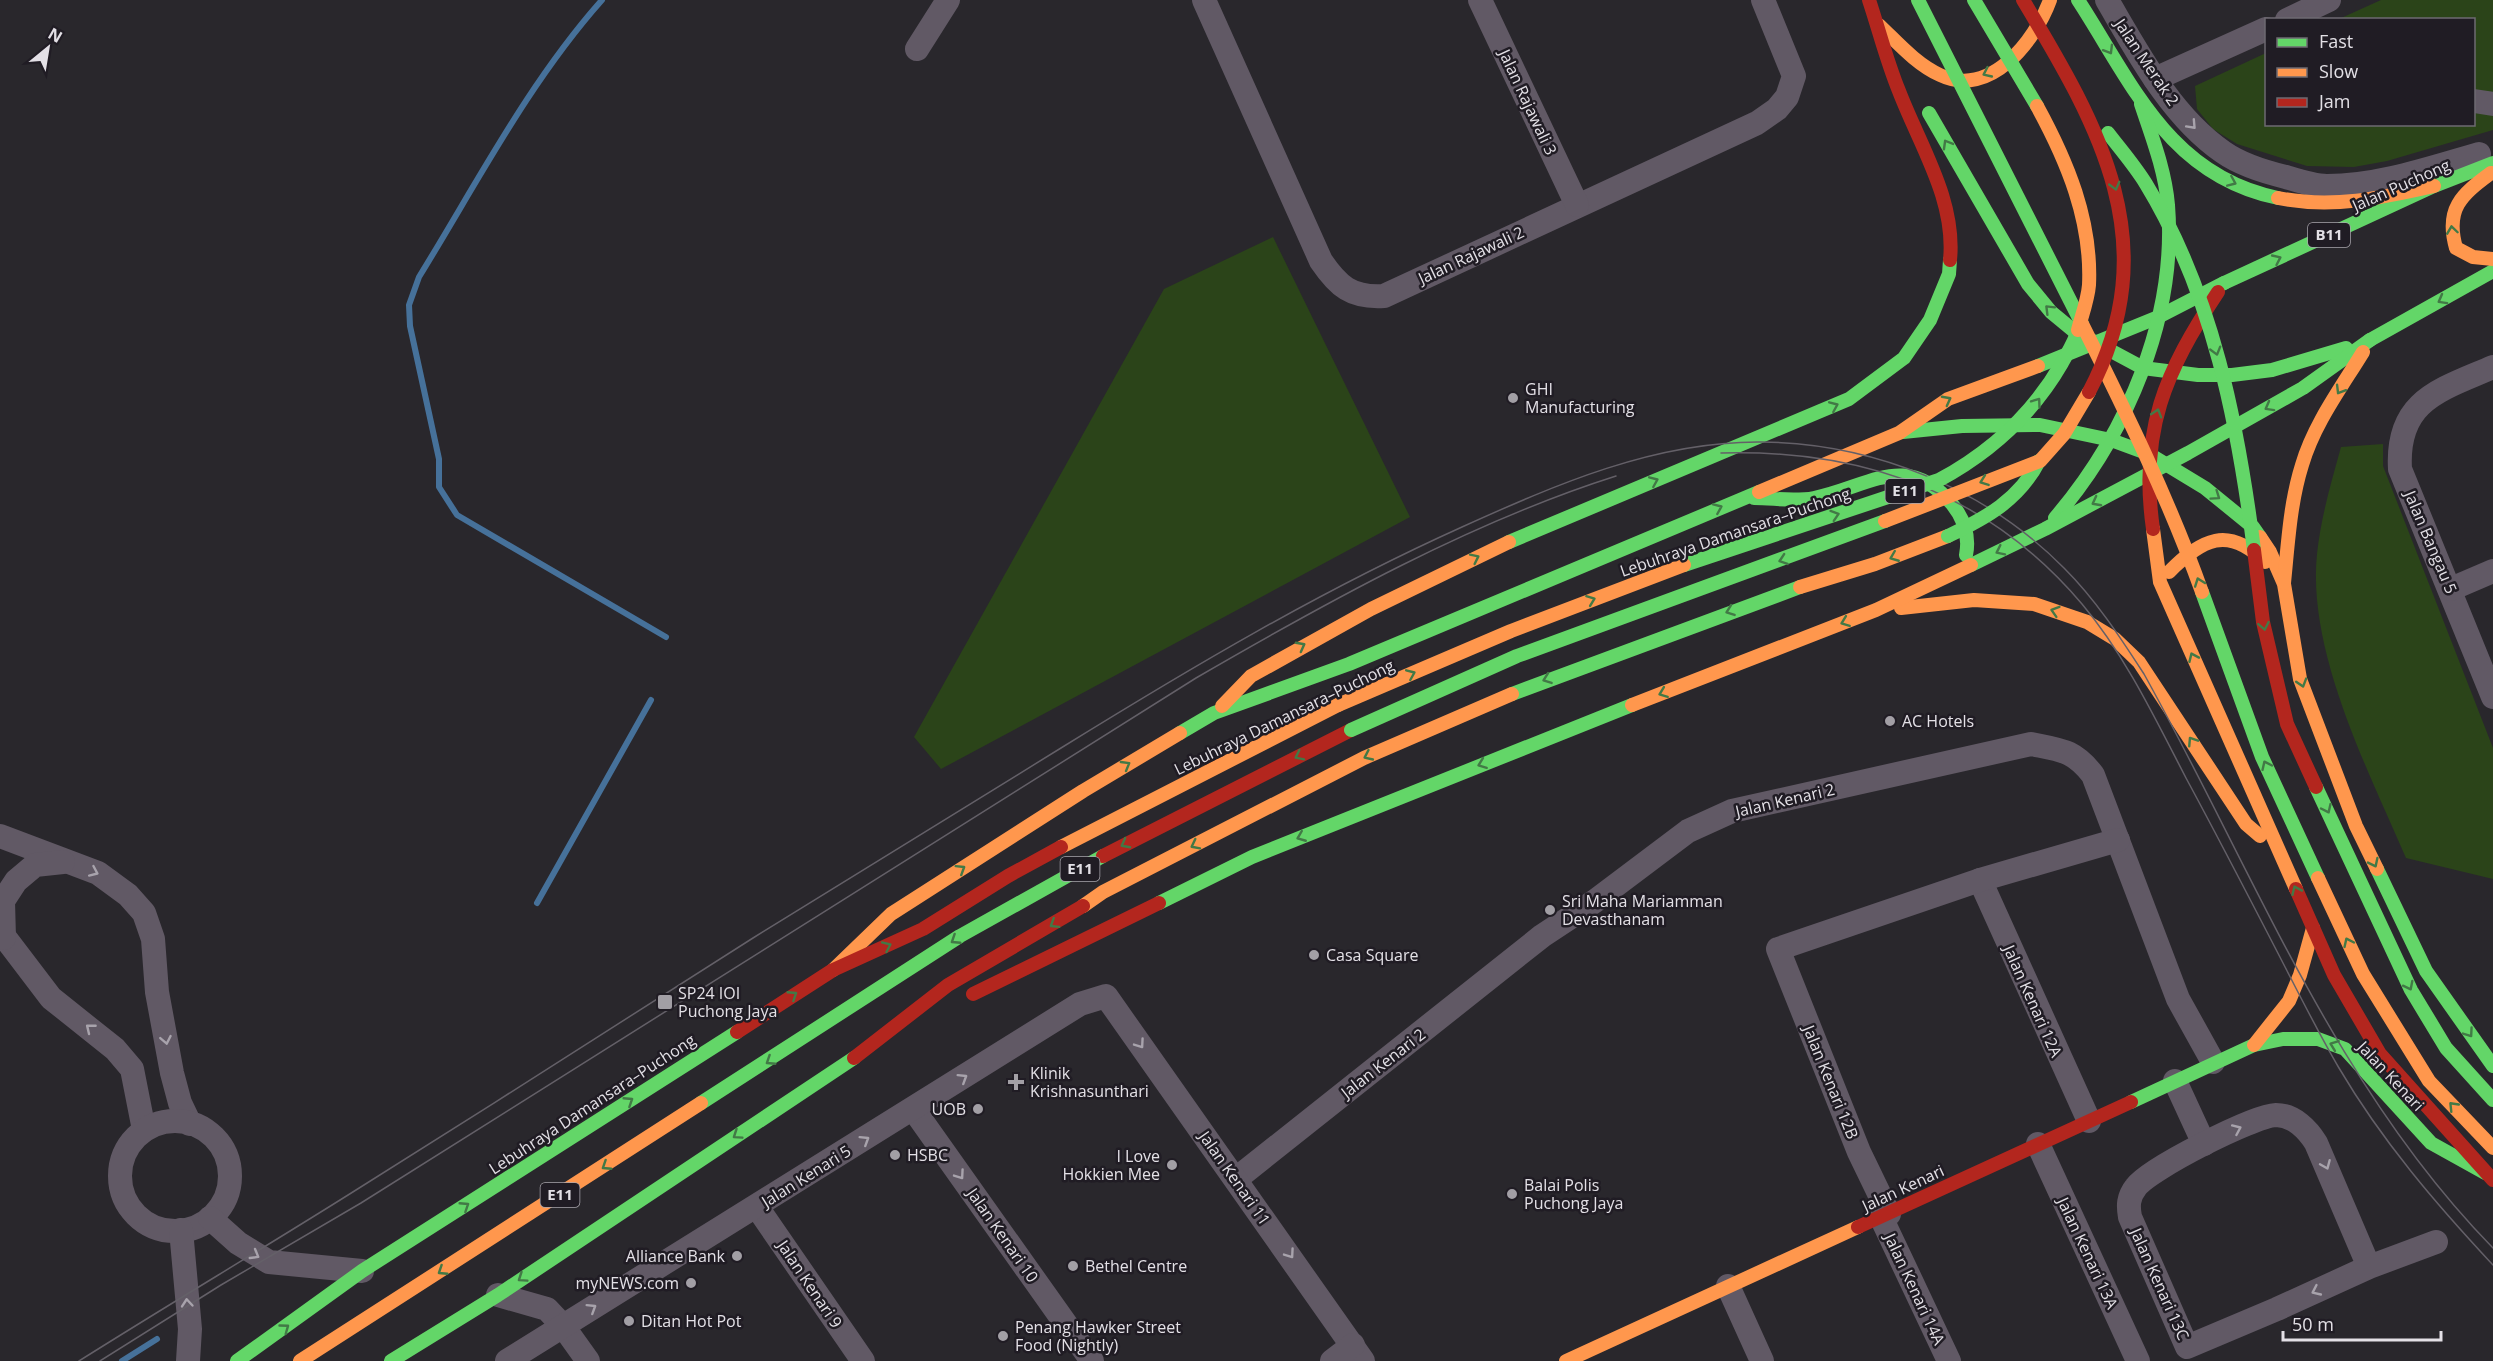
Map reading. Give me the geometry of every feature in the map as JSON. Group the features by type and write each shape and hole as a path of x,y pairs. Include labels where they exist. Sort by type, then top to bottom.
{"main road":[{"path":"1214,714 1251,676 1371,609 1498,547 1849,399 1904,358 1930,320 1940,298 1949,274 1952,241 1942,194 1898,90 1869,0"},
{"path":"1918,0 2136,432 2180,531 2262,757 2363,974 2429,1081 2493,1148"},
{"name":"Lebuhraya Damansara–Puchong","path":"237,1361 362,1271 833,970 923,929 1008,876 1104,824 1338,705 1511,631 1672,569 1939,480 1965,467 2017,426 2059,372 2075,344 2089,294 2090,245 2086,219 2072,174 2040,110 1974,0"},
{"name":"E11","path":"300,1361 980,925 1209,800 1351,730 1516,657 1865,531 2039,461 2070,426 2084,404 2107,356 2126,284 2120,204 2105,148 2079,93 2023,0"},
{"path":"1878,24 1930,69 1948,79 1970,80 2002,65 2018,52 2042,23 2050,0"},
{"path":"2078,0 2141,104 2168,138 2192,160 2218,176 2276,197 2314,202 2364,201 2434,186"},
{"path":"1878,24 1912,84"},
{"path":"2079,93 2146,184 2192,273 2217,352 2244,472 2263,622 2287,724 2411,990 2446,1048 2493,1101"},
{"path":"1924,104 2028,284 2051,312 2074,332 2143,368 2171,373 2232,375 2272,370 2370,340"},
{"path":"2045,529 2075,494 2111,440 2143,368 2156,318 2169,228 2168,203 2162,173 2141,104"},
{"name":"Jalan Puchong","path":"1899,433 1948,399 2097,343 2156,318 2224,283 2434,186 2493,163"},
{"path":"2493,172 2464,193 2450,220 2456,248 2468,256 2485,260 2493,259"},
{"path":"965,998 1252,857 1395,798 1876,610 1956,573 2166,465 2303,388 2370,340 2493,272"},
{"path":"2224,283 2193,330 2171,373 2152,429 2147,475 2160,582 2334,975 2380,1054 2491,1178"},
{"path":"2284,584 2292,517 2302,464 2334,399 2370,340"},
{"path":"833,970 891,914 1083,791 1214,714 1349,664 1899,433 1962,426 2040,425 2111,440 2149,454 2229,506 2253,527 2270,552 2284,584 2300,679 2356,826 2426,972 2493,1066"},
{"path":"392,1361 498,1295 873,1045 948,985 1050,927 1103,892 1364,758 1535,684 1785,592 1875,564 1972,525 2013,499 2032,477 2039,461"},
{"path":"1740,498 1812,498 1888,474 1907,472 1916,475 1941,490 1962,519 1968,533 1969,544 1966,557 1956,573"},
{"path":"2160,582 2182,557 2214,539 2231,537 2254,548 2284,584"},
{"path":"1876,610 1974,600 2034,604 2087,622 2115,639 2139,662 2247,824 2279,853"},
{"path":"1047,910 1103,892"},
{"name":"Jalan Kenari","path":"2254,1045 2289,1001 2300,975 2313,928"},
{"path":"820,1029 951,959"},
{"path":"873,1045 935,1014"},
{"name":"Jalan Kenari","path":"1571,1360 2254,1045 2283,1040 2318,1039 2345,1049 2431,1143 2491,1178"}],"street":[{"path":"917,49 948,0"},
{"name":"Jalan Rajawali 2","path":"1204,0 1321,261 1333,278 1350,291 1365,297 1384,296 1757,123 1777,108 1786,97 1794,76 1762,0"},
{"name":"Jalan Rajawali 3","path":"1480,0 1577,205"},
{"name":"Jalan Merak 2","path":"2107,0 2155,79 2188,121 2225,154 2271,174 2326,186 2398,177 2493,151"},
{"path":"2293,18 2320,9"},
{"path":"2155,79 2265,29"},
{"path":"2475,101 2493,104"},
{"name":"Jalan Bangau 5","path":"2493,367 2434,393 2421,403 2403,435 2399,453 2400,469 2451,589 2493,698"},
{"path":"2451,589 2493,571"},
{"name":"Jalan Kenari 2","path":"1236,1179 1542,936 1595,901 1688,831 1732,811 2031,744 2067,751 2081,759 2093,775 2178,999 2213,1062"},
{"path":"0,836 98,873 128,895 144,913 153,939 157,992 172,1073 180,1103 190,1124"},
{"path":"1980,880 2118,840"},
{"path":"64,862 34,865 16,880 3,901 2,935 51,998 115,1049 132,1069 144,1130"},
{"name":"Jalan Kenari 12B","path":"1885,1215 1778,949 1980,880"},
{"name":"Jalan Kenari 12A","path":"1980,880 2089,1121"},
{"name":"Jalan Kenari 11","path":"1106,996 1358,1353"},
{"name":"Jalan Kenari 5","path":"507,1361 914,1110 1080,1004 1106,996"},
{"path":"2175,1081 2204,1144 2256,1121 2277,1115 2307,1128 2316,1143 2369,1267"},
{"name":"Jalan Kenari 10","path":"914,1110 1092,1361"},
{"path":"174,1121 190,1124 207,1132 220,1145 227,1159 230,1174 228,1190 221,1205 210,1218 192,1228 165,1230 143,1220 126,1202 121,1187 120,1170 124,1155 132,1141 144,1130 159,1123 174,1121"},
{"name":"Jalan Kenari 13A","path":"2038,1144 2138,1361"},
{"name":"Jalan Kenari 13C","path":"2204,1144 2148,1175 2136,1187 2128,1203 2130,1217 2187,1347 2369,1267 2436,1242"},
{"name":"Jalan Kenari 9","path":"757,1207 863,1361"},
{"name":"Jalan Kenari 14A","path":"1885,1215 1949,1361"},
{"path":"210,1218 238,1243 269,1262 362,1271"},
{"path":"181,1230 189,1326 188,1361"},
{"path":"1728,1286 1762,1361"},
{"path":"498,1295 547,1309 563,1326 588,1361"},
{"path":"1332,1361 1358,1353"}],"green space":[{"path":"2381,0 2493,0 2493,130 2387,161 2354,167 2307,166 2237,144 2213,129 2197,109 2195,86 2265,53 2265,126 2475,126 2475,18 2341,18"},
{"path":"1273,237 1410,517 941,769 914,737 1164,289"},
{"path":"2383,444 2383,466 2493,748 2493,879 2406,858 2359,749 2331,670 2321,630 2316,591 2317,554 2327,500 2341,447"}],"waterway":[{"path":"602,0 527,99 419,277 409,305 410,326 439,459 439,487 457,515 666,637"},
{"path":"537,903 651,700"},
{"path":"122,1361 157,1339"}],"tram line":[{"path":"79,1361 406,1159 830,890 1110,718 1257,631 1409,552 1570,481 1644,457 1683,449 1761,442 1803,444 1844,451 1885,461 1925,475 1963,493 1999,515 2033,540 2076,580 2117,633 2144,674 2260,899 2341,1047 2387,1118 2437,1185 2493,1248"},
{"path":"1721,453 1774,454 1825,459 1873,470 1920,485 1964,506 2006,533 2045,565 2082,604 2126,666 2317,1029 2356,1095 2411,1171 2493,1265"},
{"path":"100,1361 221,1285 361,1203 1196,678 1348,593 1454,540 1508,516 1616,476"}],"traffic: fast":[{"path":"1918,0 2082,324"},
{"path":"1974,0 2037,106"},
{"path":"2078,0 2136,93 2157,122 2181,148 2208,169 2240,187 2278,198"},
{"path":"2055,518 2081,485 2125,412 2142,372 2155,331 2164,289 2169,247 2168,205 2158,154 2141,104"},
{"path":"1929,113 2028,284 2051,312 2074,331 2143,368 2198,375 2232,375 2272,370 2346,348"},
{"path":"2108,133 2142,177 2169,226 2189,270 2205,315 2219,361 2240,455 2254,550"},
{"path":"2224,283 2434,186 2493,163"},
{"path":"1509,542 1849,399 1904,358 1930,320 1949,274 1950,260"},
{"path":"2370,340 2493,271"},
{"path":"2038,366 2156,318 2224,283"},
{"path":"1684,565 1939,480 1958,469 1993,444 2024,415 2050,382 2078,330"},
{"path":"1971,565 2045,529 2188,453 2303,388 2370,340"},
{"path":"1903,432 1962,426 2040,425 2111,440 2149,454 2205,488 2253,527 2260,537"},
{"path":"1948,536 1988,515 2011,497 2022,487 2039,461"},
{"path":"1754,498 1806,499 1886,477 1903,475 1919,479 1935,488 1960,515 1966,534 1966,555"},
{"path":"1180,733 1214,713 1349,664 1759,492"},
{"path":"1351,730 1517,656 1885,521"},
{"path":"1512,694 1800,587"},
{"path":"2202,592 2262,757 2318,878"},
{"path":"1159,903 1252,857 1632,705"},
{"path":"2316,787 2411,990 2446,1048 2493,1100"},
{"path":"701,1103 960,936 1103,856"},
{"path":"2377,869 2426,971 2493,1066"},
{"path":"237,1361 362,1271 737,1032"},
{"path":"2131,1102 2254,1045 2283,1039 2318,1039 2345,1049 2431,1143 2485,1173"},
{"path":"391,1361 498,1295 854,1058"}],"traffic: slow":[{"path":"1879,25 1908,53 1931,70 1958,80 1976,79 1993,73 2022,48 2034,32 2050,0"},
{"path":"2037,106 2058,148 2082,214 2089,261 2089,285 2078,330"},
{"path":"2491,173 2471,189 2458,204 2454,213 2453,234 2456,248 2473,257 2493,259"},
{"path":"2278,198 2318,202 2356,201 2434,186"},
{"path":"2082,324 2131,423 2202,592"},
{"path":"2284,583 2292,509 2307,450 2329,407 2363,352"},
{"path":"1759,492 1899,433 1948,399 2038,366"},
{"path":"1885,521 2040,461 2064,434 2089,392"},
{"path":"2153,529 2160,582 2296,889"},
{"path":"1800,587 1875,564 1948,536"},
{"path":"2260,537 2270,552 2284,584 2300,679 2356,826 2377,869"},
{"path":"2169,572 2193,551 2216,541 2227,540 2239,543 2252,550 2265,562"},
{"path":"1222,706 1251,676 1371,609 1509,542"},
{"path":"1338,705 1511,631 1684,565"},
{"path":"1632,705 1876,610 1971,565"},
{"path":"1901,608 1974,600 2034,604 2087,622 2115,639 2139,662 2246,824 2260,836"},
{"path":"1083,906 1103,892 1364,758 1512,694"},
{"path":"1061,847 1338,705"},
{"path":"833,970 891,914 1083,791 1180,733"},
{"path":"2318,878 2363,974 2429,1081 2493,1148"},
{"path":"2254,1045 2289,1001 2300,975 2313,928"},
{"path":"300,1361 701,1103"},
{"path":"1566,1361 1858,1227"}],"traffic: jam":[{"path":"1869,0 1895,80 1942,195 1948,216 1950,260"},
{"path":"2023,0 2077,94 2098,141 2114,188 2123,237 2122,286 2112,338 2089,392"},
{"path":"2153,529 2150,462 2153,432 2160,404 2170,376 2199,321 2218,292"},
{"path":"2254,550 2263,622 2287,724 2316,787"},
{"path":"1103,856 1351,730"},
{"path":"737,1032 833,970 923,929 1008,876 1061,847"},
{"path":"2296,889 2334,975 2380,1054 2493,1180"},
{"path":"973,994 1159,903"},
{"path":"854,1058 948,985 1083,906"},
{"path":"1858,1227 2131,1102"}],"place":[{"name":"GHI Manufacturing","path":"1513,398"},
{"name":"AC Hotels","path":"1890,721"},
{"name":"Sri Maha Mariamman Devasthanam","path":"1550,910"},
{"name":"Casa Square","path":"1314,955"},
{"name":"SP24 IOI Puchong Jaya","path":"665,1002"},
{"name":"Klinik Krishnasunthari","path":"1016,1082"},
{"name":"UOB","path":"978,1109"},
{"name":"HSBC","path":"895,1155"},
{"name":"I Love Hokkien Mee","path":"1172,1165"},
{"name":"Balai Polis Puchong Jaya","path":"1512,1194"},
{"name":"Alliance Bank","path":"737,1256"},
{"name":"Bethel Centre","path":"1073,1266"},
{"name":"myNEWS.com","path":"691,1283"},
{"name":"Ditan Hot Pot","path":"629,1321"},
{"name":"Penang Hawker Street Food (Nightly)","path":"1003,1336"}]}
